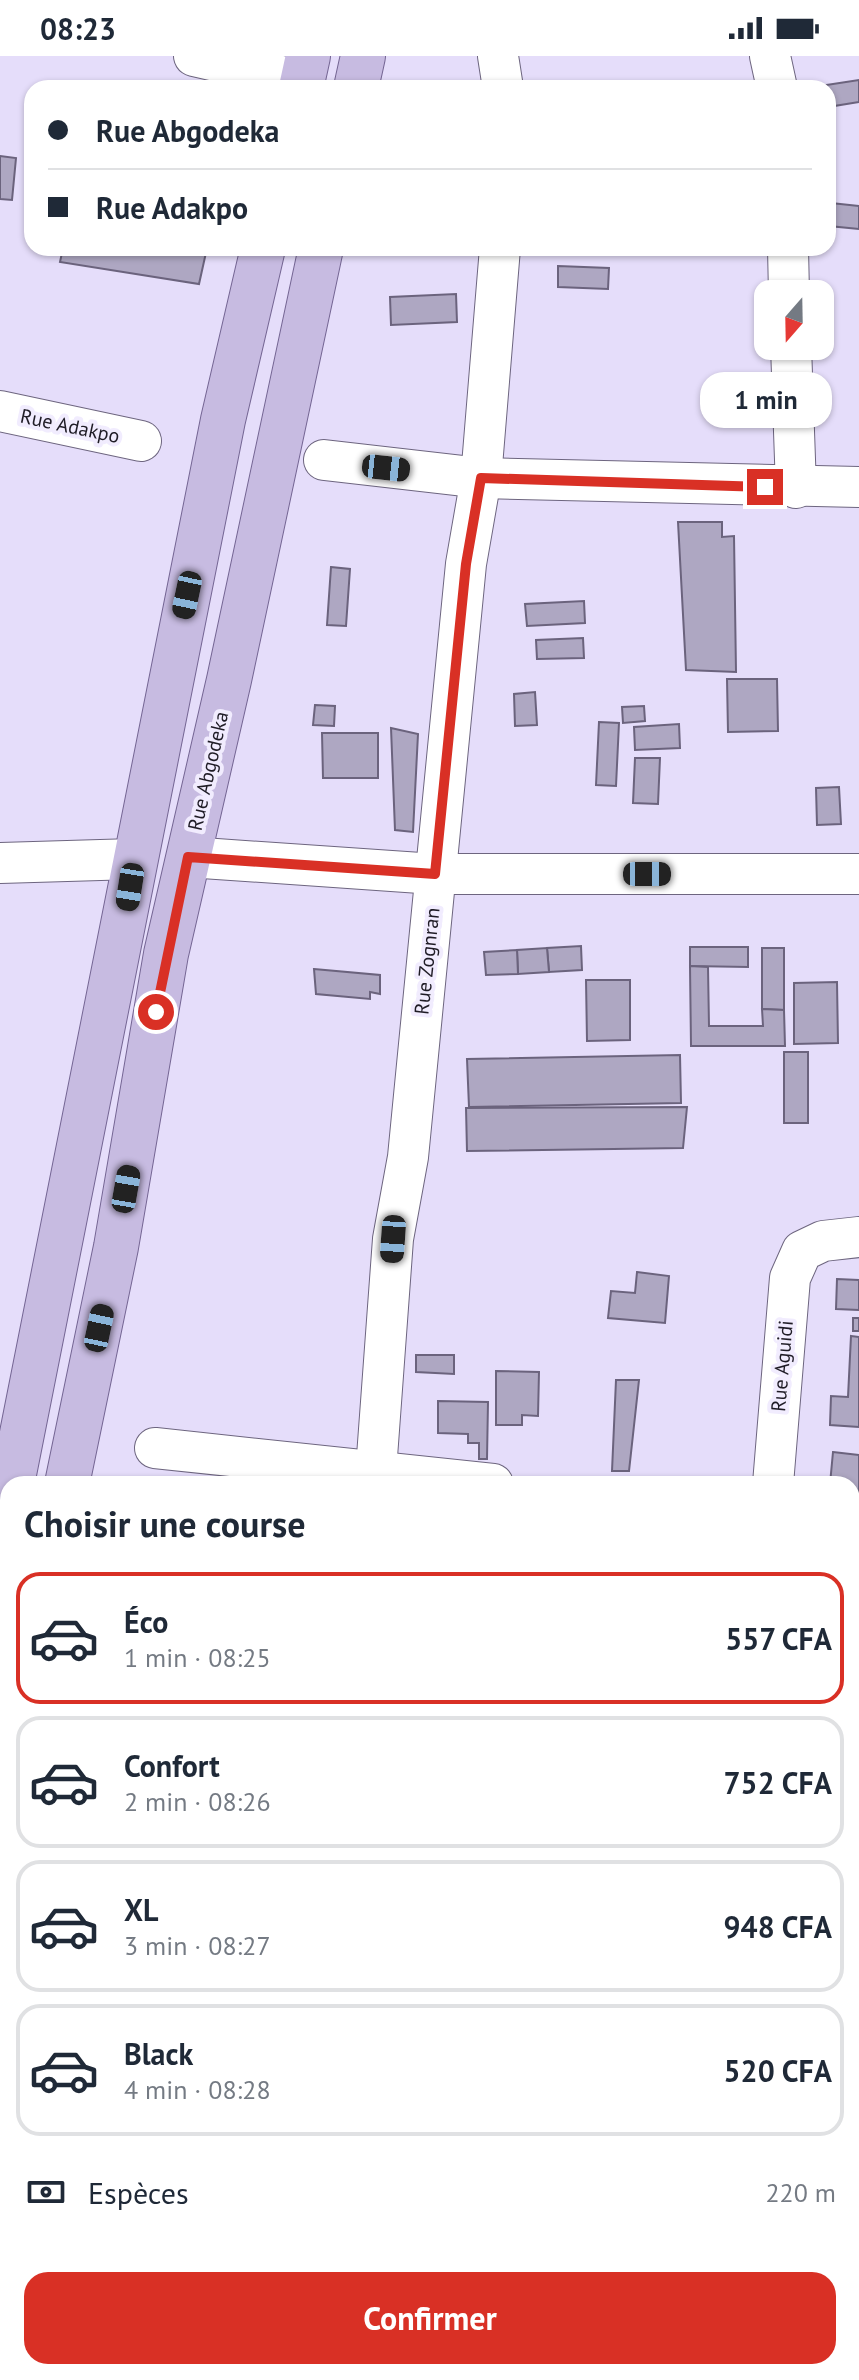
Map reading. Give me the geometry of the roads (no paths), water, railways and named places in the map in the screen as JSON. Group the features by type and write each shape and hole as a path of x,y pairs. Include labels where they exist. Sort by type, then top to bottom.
{"main road":[{"path":"358,80 363,56"},
{"path":"13,1476 56,1249 121,941 134,859 223,420 261,256"},
{"name":"Rue Abgodeka","path":"69,1476 116,1247 166,954 319,256"},
{"path":"134,859 188,857"}],"street":[{"path":"194,56 304,75"},
{"path":"498,56 502,80"},
{"path":"770,56 775,80"},
{"name":"Rue Zognran","path":"376,1476 393,1239 408,1157 466,564 481,478 499,256"},
{"path":"788,256 789,280"},
{"path":"791,360 796,488"},
{"name":"Rue Adakpo","path":"0,411 141,441"},
{"path":"324,460 481,478 796,488 859,487"},
{"path":"188,857 435,874 859,874"},
{"path":"0,863 134,859"},
{"name":"Rue Aguidi","path":"774,1476 790,1278 802,1251 823,1241 859,1237"},
{"path":"155,1448 368,1476"}]}
